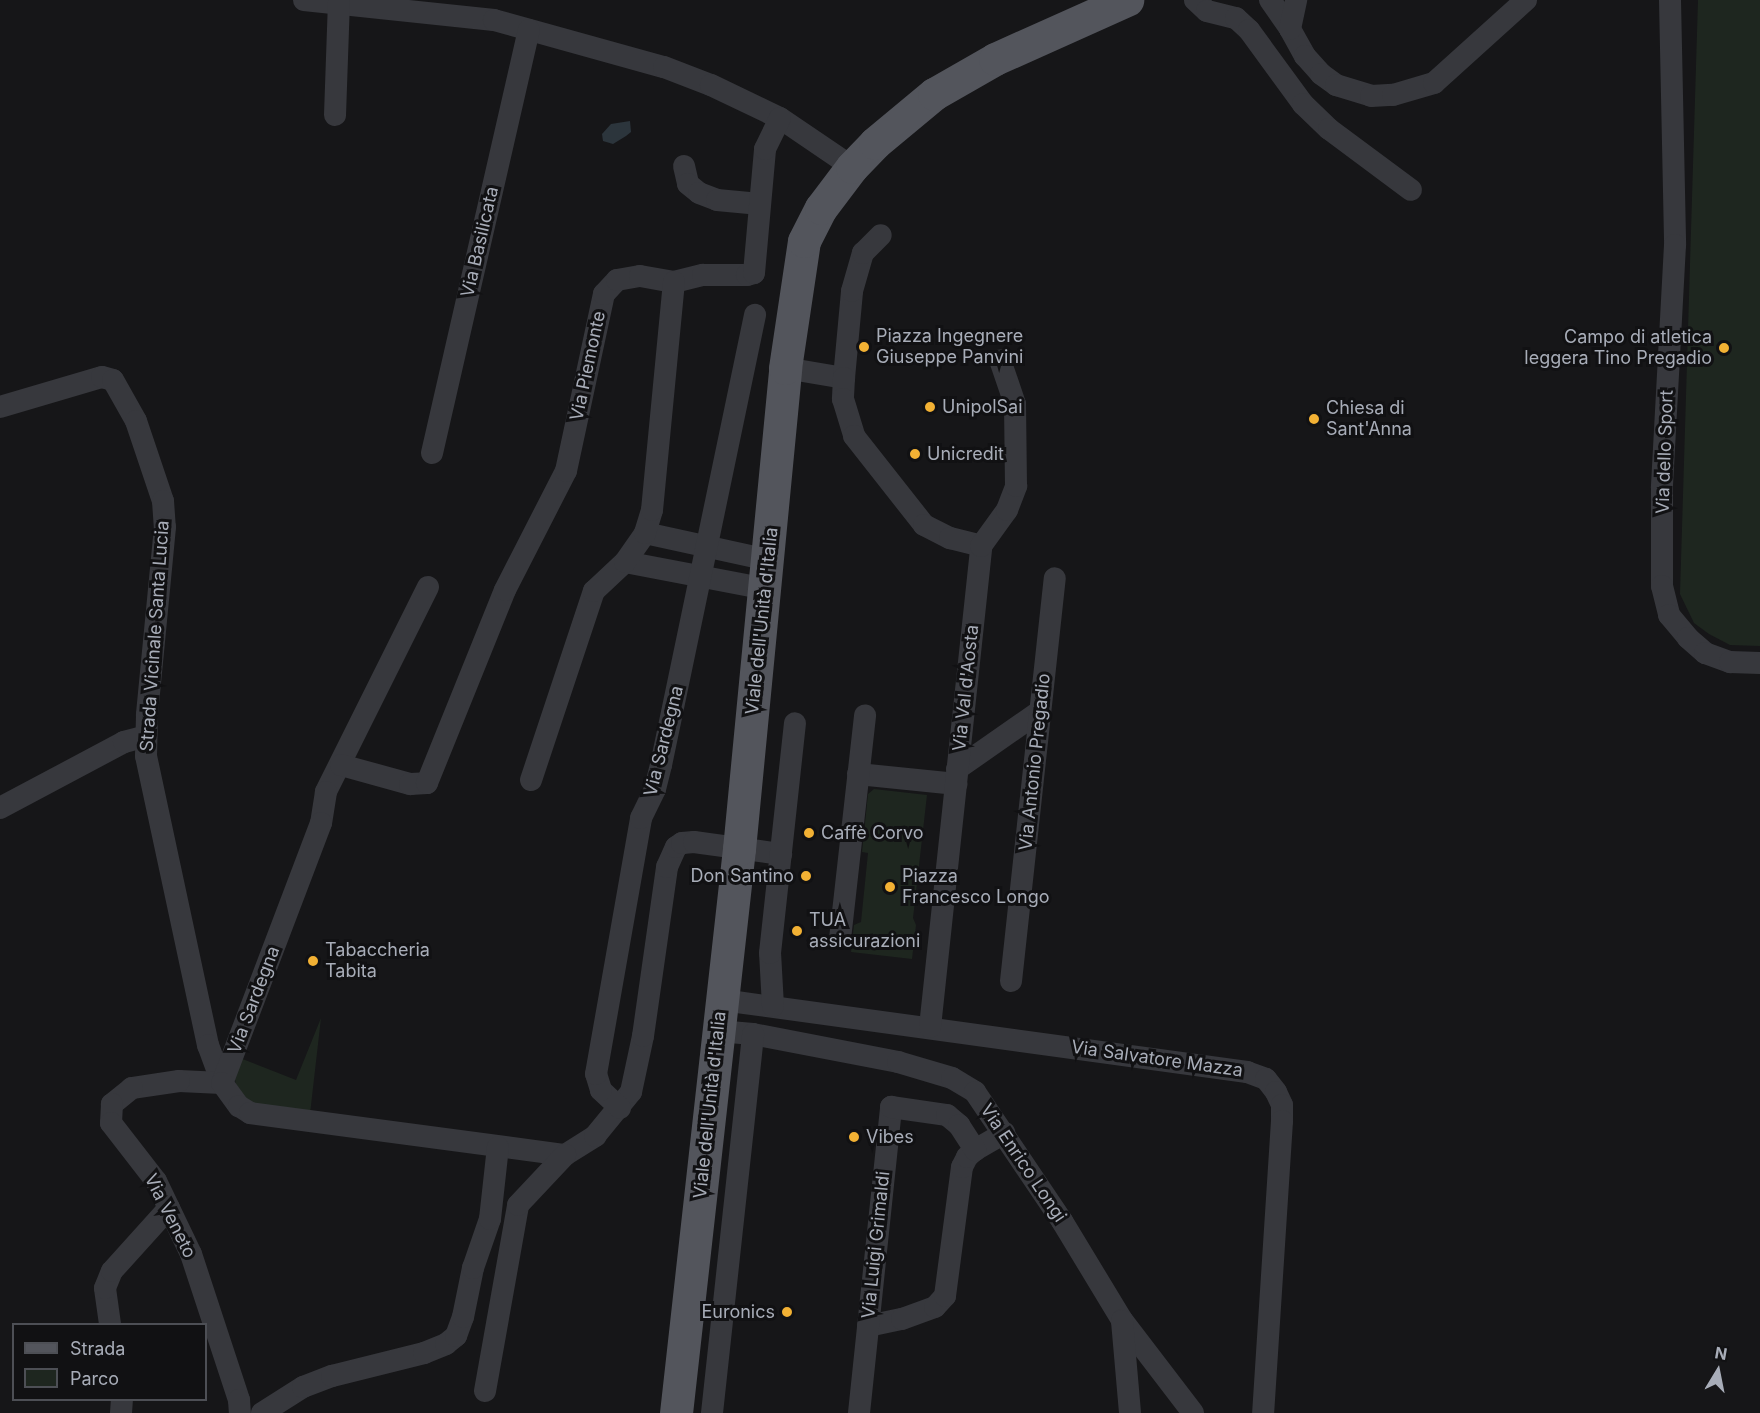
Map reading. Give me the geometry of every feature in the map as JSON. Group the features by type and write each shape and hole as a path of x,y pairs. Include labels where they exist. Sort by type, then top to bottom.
{"main road":[{"name":"Viale dell'Unità d'Italia","path":"676,1413 739,849 785,368 804,241 821,208 852,167 903,118 965,75 1028,43 1127,0"}],"street":[{"path":"304,0 494,20 664,67 711,85 780,118 852,167"},
{"path":"1195,0 1208,11 1236,18 1250,30 1303,104 1329,129 1411,190"},
{"path":"1269,0 1290,28 1305,56 1321,74 1336,85 1371,96 1393,95 1434,83 1526,0"},
{"path":"1290,28 1296,0"},
{"name":"Via dello Sport","path":"1670,0 1675,245 1662,488 1662,586 1669,615 1688,638 1705,653 1730,662 1760,663"},
{"path":"335,116 339,3"},
{"name":"Via Basilicata","path":"432,453 529,30"},
{"path":"531,780 594,591 625,562 645,533 652,510 674,282 704,275 754,273 765,148 780,118"},
{"path":"684,166 688,184 699,194 717,200 760,204"},
{"path":"881,235 863,253 852,291 843,399 854,436 924,525 950,538 981,546"},
{"name":"Via Piemonte","path":"341,765 410,784 427,783 505,590 566,471 604,294 617,280 639,276 674,282"},
{"path":"706,547 755,315"},
{"name":"Via Val d'Aosta","path":"930,1027 981,546 1007,510 1016,486 1015,404 1000,360"},
{"path":"785,368 844,378"},
{"name":"Strada Vicinale Santa Lucia","path":"0,407 102,376 113,380 136,421 158,481 165,527 146,756 206,1033 222,1083"},
{"path":"645,533 706,547 767,575"},
{"name":"Via Sardegna","path":"620,1108 600,1089 596,1074 641,818 655,789 702,578 706,547"},
{"path":"625,562 702,578 767,575"},
{"name":"Via Antonio Pregadio","path":"1011,981 1055,578"},
{"name":"Via Sardegna","path":"222,1083 321,823 326,792 428,587"},
{"path":"858,774 957,777 1041,711"},
{"path":"840,939 865,715"},
{"path":"779,1039 778,1007 770,953 795,723"},
{"path":"0,808 124,742 146,736"},
{"path":"485,1391 518,1205 565,1155 595,1136 631,1092 638,1065 670,857 682,843 781,854"},
{"name":"Via Salvatore Mazza","path":"720,1015 778,1007 1247,1072 1266,1079 1282,1105 1282,1120 1263,1413"},
{"name":"Via Enrico Longi","path":"720,1015 753,1034 898,1062 952,1078 975,1092 1004,1132 1122,1320 1130,1413"},
{"path":"712,1413 753,1034"},
{"name":"Via Veneto","path":"222,1083 179,1081 132,1088 112,1104 111,1123 156,1181 190,1254 239,1400 240,1413"},
{"path":"222,1083 239,1106 250,1113 498,1148 565,1155"},
{"name":"Via Luigi Grimaldi","path":"859,1413 891,1107 947,1115 959,1125 975,1150"},
{"path":"868,1326 902,1319 935,1307 945,1296 962,1167 967,1157 975,1150 1004,1132"},
{"path":"262,1413 303,1388 322,1380 424,1353 446,1344 456,1335 463,1317 473,1268 490,1219 498,1148"},
{"path":"110,1323 105,1288 112,1271 169,1208"},
{"path":"1122,1320 1193,1413"}],"green space":[{"name":"Campo di atletica leggera Tino Pregadio","path":"1698,0 1760,0 1760,646 1730,645 1709,634 1694,623 1680,594"},
{"path":"874,789 927,795 913,918 916,925 912,959 851,952 854,925 861,922 868,853 862,852 868,794"},
{"path":"321,1018 310,1114 277,1111 247,1101 236,1084 234,1076 240,1058 296,1080"}],"shaded area":[{"path":"630,121 631,132 626,136 613,144 603,141 602,134 611,124"}],"place":[{"name":"Piazza Ingegnere Giuseppe Panvini","path":"864,347"},
{"name":"Campo di atletica leggera Tino Pregadio","path":"1724,348"},
{"name":"UnipolSai","path":"930,407"},
{"name":"Chiesa di Sant'Anna","path":"1314,419"},
{"name":"Unicredit","path":"915,454"},
{"name":"Caffè Corvo","path":"809,833"},
{"name":"Don Santino","path":"806,876"},
{"name":"Piazza Francesco Longo","path":"890,887"},
{"name":"TUA assicurazioni","path":"797,931"},
{"name":"Tabaccheria Tabita","path":"313,961"},
{"name":"Vibes","path":"854,1137"},
{"name":"Euronics","path":"787,1312"}]}
